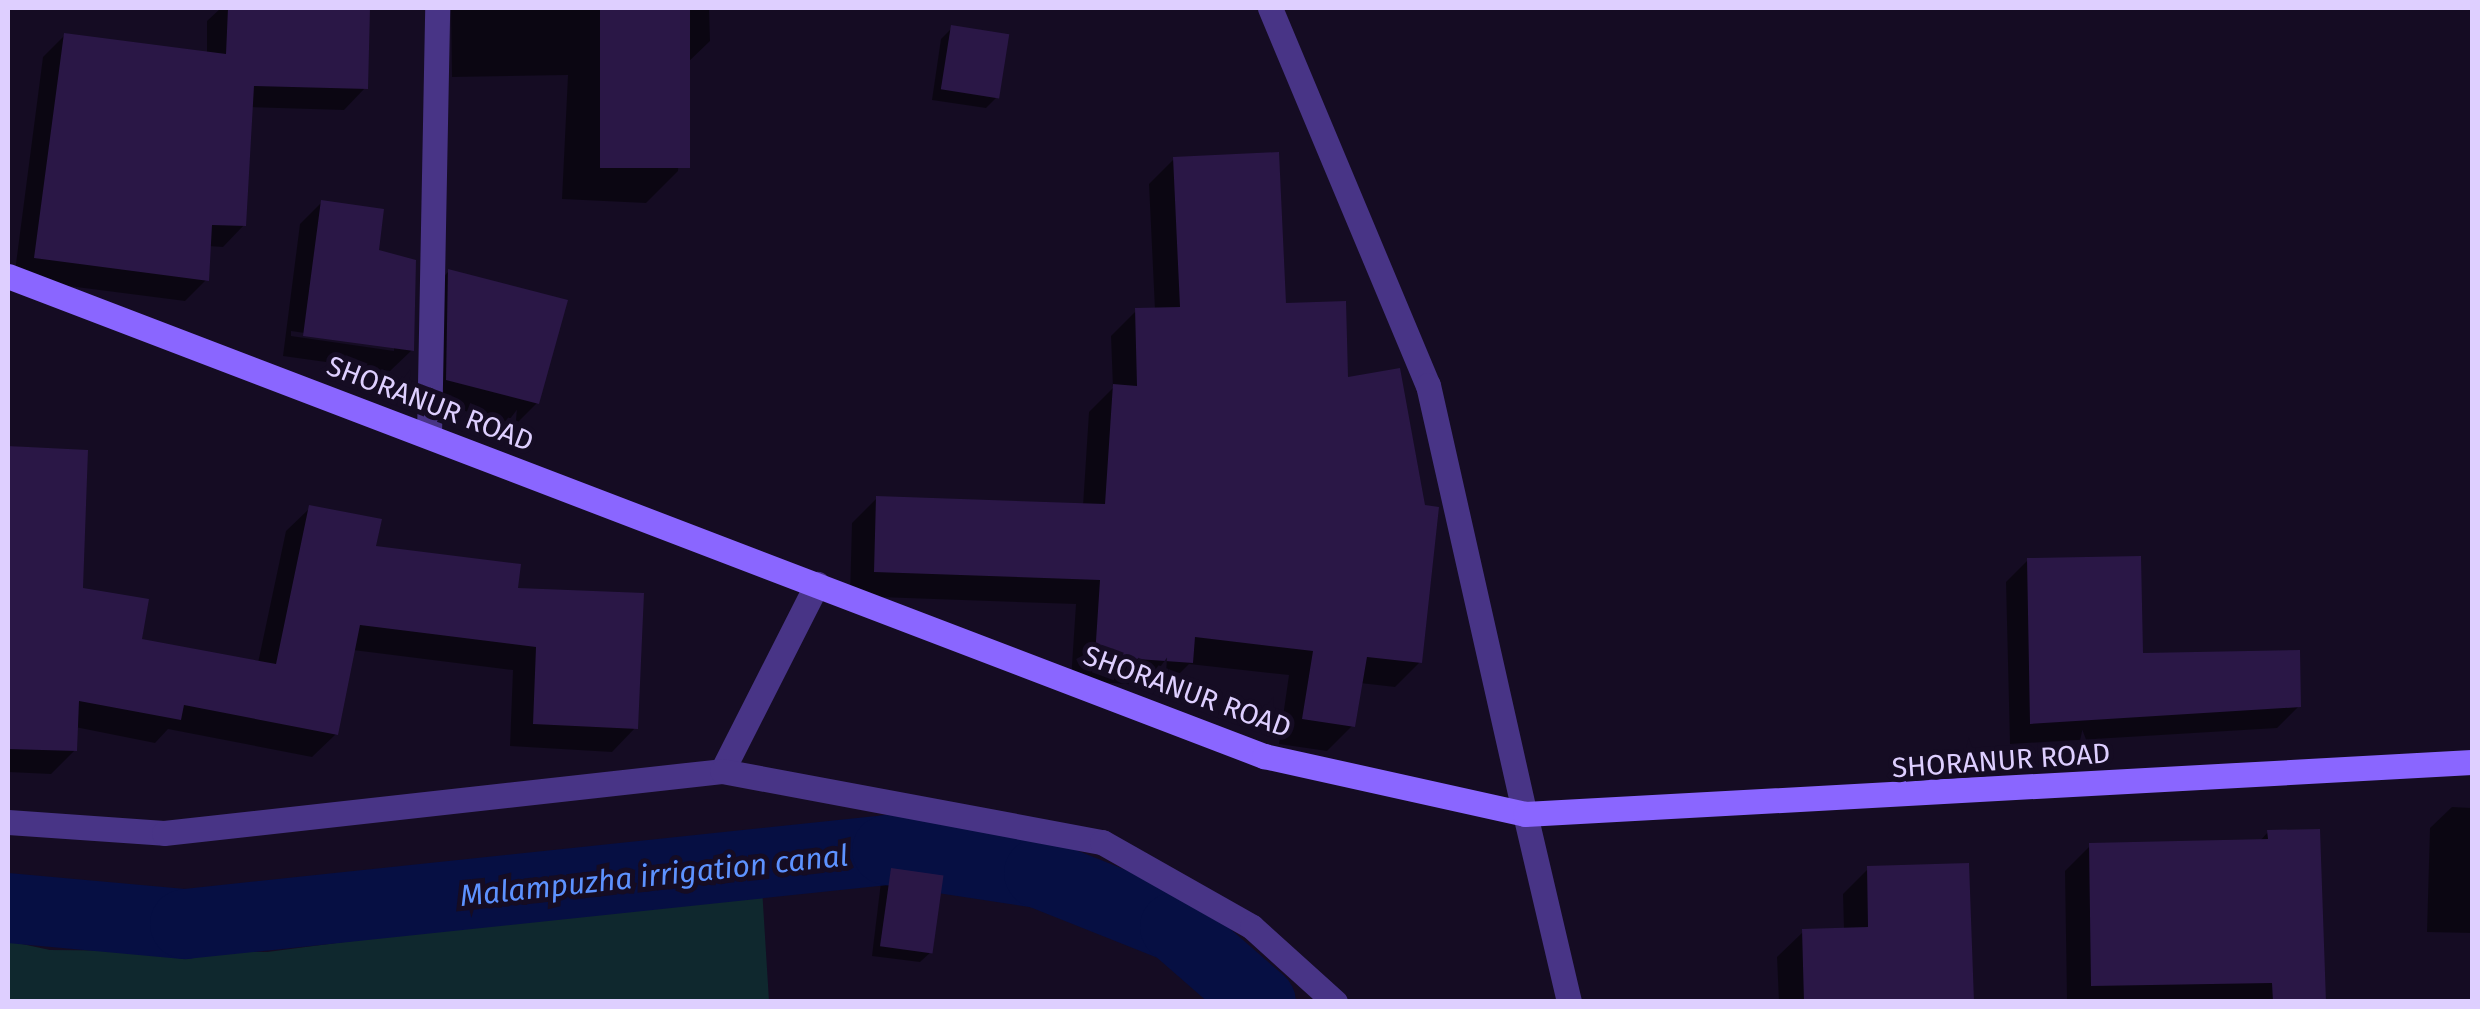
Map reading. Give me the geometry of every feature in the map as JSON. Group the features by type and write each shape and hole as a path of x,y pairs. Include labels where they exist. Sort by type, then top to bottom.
{"main road":[{"name":"SHORANUR ROAD","path":"8,276 1264,756 1525,814 2472,762"}],"street":[{"path":"429,436 437,8"},
{"path":"1270,8 1428,386 1569,1002"},
{"path":"722,771 817,584"},
{"path":"8,822 164,833 722,771 1102,842 1252,927 1335,1002"}],"green space":[{"path":"762,888 769,1001 8,1001 8,941 50,950 267,952"}],"building":[{"path":"228,8 370,8 368,89 254,86 246,226 212,225 209,281 34,258 64,33 226,54"},
{"path":"600,8 690,8 690,168 600,168"},
{"path":"951,25 1009,34 999,98 941,89"},
{"path":"1279,152 1286,303 1346,301 1348,377 1400,368 1425,505 1439,507 1422,663 1367,657 1355,727 1302,719 1313,651 1195,637 1193,663 1095,656 1100,580 874,572 876,496 1105,504 1113,384 1137,386 1135,308 1180,307 1173,157"},
{"path":"321,200 384,209 379,250 416,260 414,351 303,336"},
{"path":"448,269 568,300 539,404 446,380"},
{"path":"8,446 88,450 83,588 149,599 142,639 276,664 309,505 382,519 376,546 521,564 518,588 644,593 638,729 533,724 536,647 360,625 338,735 184,705 181,720 79,701 77,751 8,749"},
{"path":"2141,556 2143,653 2300,650 2301,707 2030,724 2027,558"},
{"path":"2320,829 2326,1002 2273,1002 2272,983 2091,986 2089,843 2268,839 2267,830"},
{"path":"1969,863 1974,1002 1804,1002 1802,929 1868,927 1867,866"},
{"path":"891,868 943,875 932,954 880,946"}],"waterway":[{"name":"Malampuzha irrigation canal","path":"8,908 185,924 887,850 1039,873 1175,927 1261,1002"}]}
